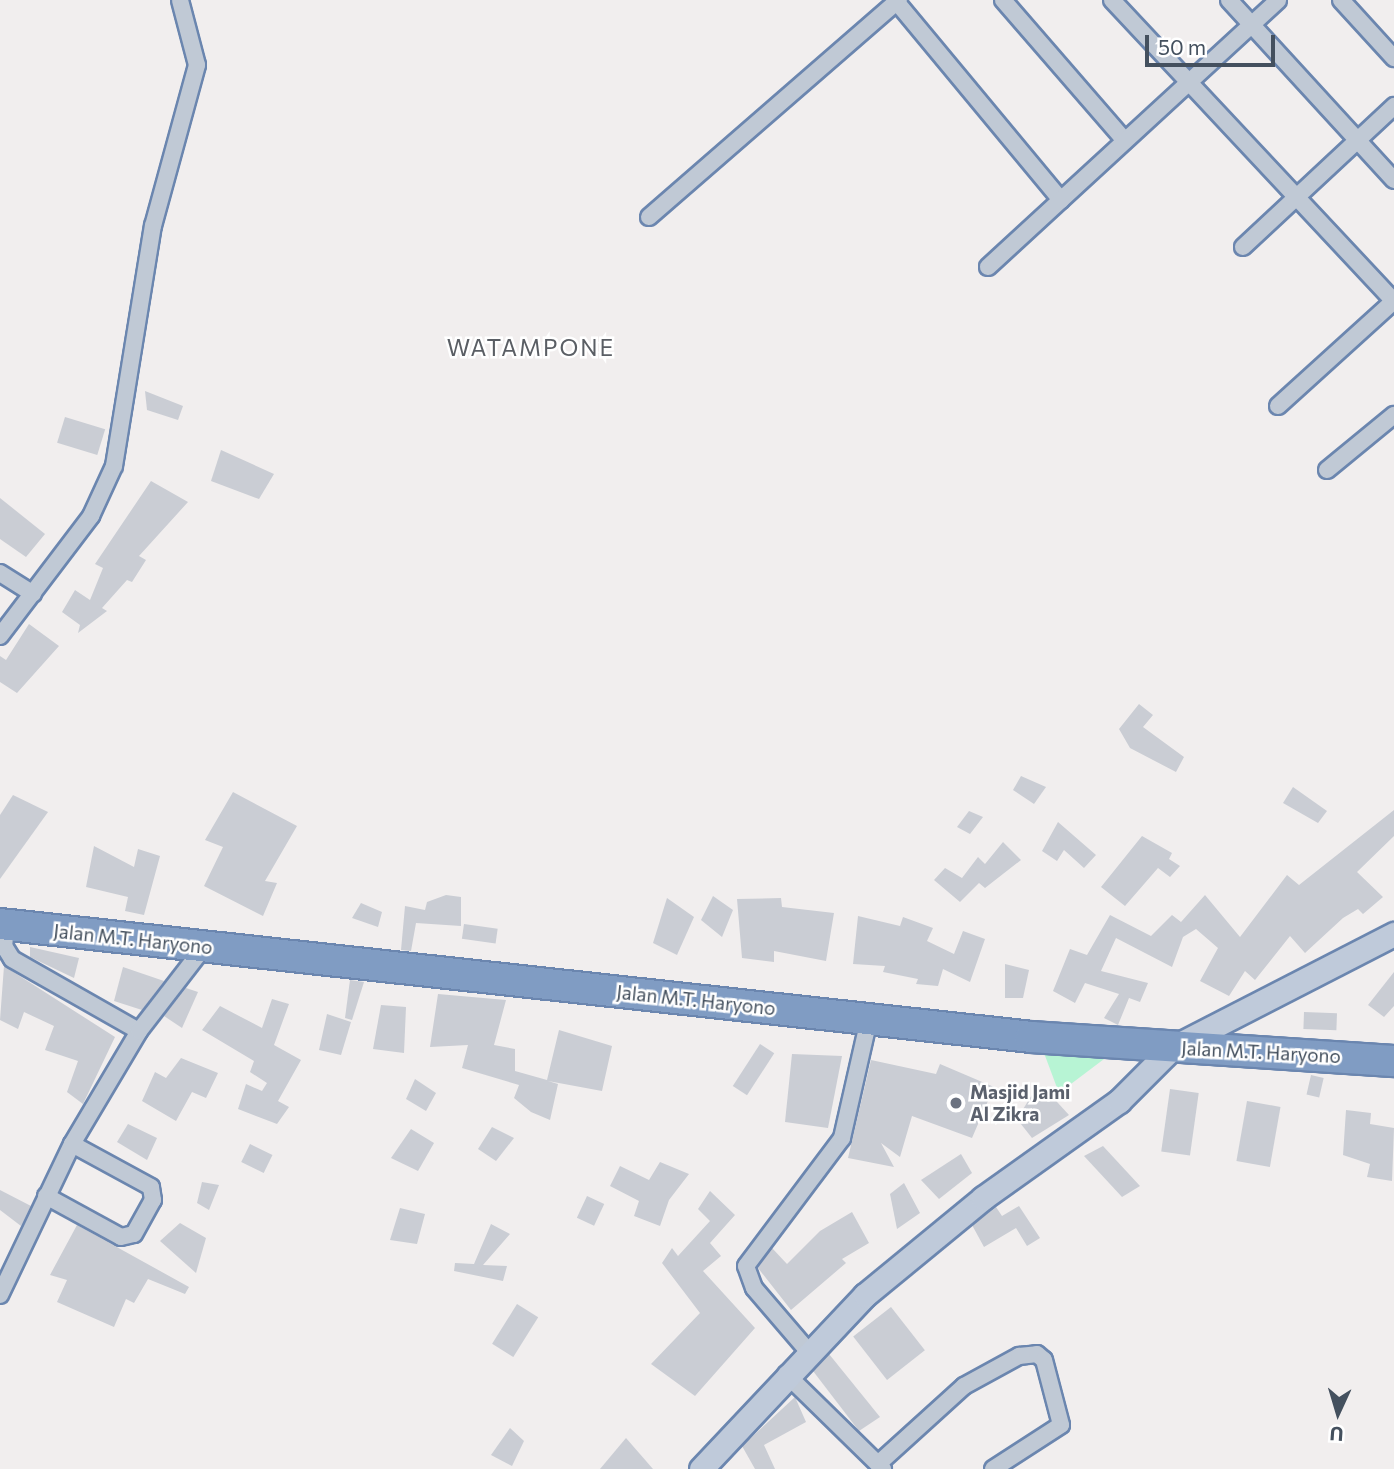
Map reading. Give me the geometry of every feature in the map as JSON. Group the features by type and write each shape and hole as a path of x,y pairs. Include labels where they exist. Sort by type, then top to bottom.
{"highway":[{"name":"Jalan M.T. Haryono","path":"3,925 869,1019 1172,1048 1394,1061"}],"main road":[{"path":"701,1469 808,1351 904,1260 1119,1101 1172,1048 1394,934"}],"street":[{"path":"0,636 91,516 114,466 150,239 197,65 180,0"},
{"path":"1003,0 1125,141"},
{"path":"1112,0 1394,301 1278,406"},
{"path":"1229,0 1394,180"},
{"path":"988,267 1279,0"},
{"path":"1341,0 1394,58"},
{"path":"649,217 897,1 1061,200"},
{"path":"1243,247 1394,106"},
{"path":"1327,470 1394,415"},
{"path":"0,573 33,594"},
{"path":"3,925 4,946 12,959 139,1031"},
{"path":"0,1294 72,1144 139,1031 204,947"},
{"path":"808,1351 754,1288 746,1266 842,1138 869,1019"},
{"path":"46,1196 121,1237 134,1234 153,1200 151,1186 72,1144"},
{"path":"786,1374 880,1466 964,1386 1019,1356 1037,1354 1044,1360 1061,1426 993,1469"}],"green space":[{"path":"1041,1045 1112,1053 1059,1093"}],"building":[{"path":"145,391 183,406 178,420 147,410"},
{"path":"65,417 105,429 97,455 57,443"},
{"path":"221,450 274,474 259,499 211,481"},
{"path":"151,481 188,502 139,556 146,560 132,582 127,580 102,608 107,611 78,633 80,625 62,612 75,590 90,600 103,568 95,564"},
{"path":"0,498 45,534 26,557 0,539"},
{"path":"29,624 59,646 17,693 0,682 0,656 6,660"},
{"path":"1139,704 1153,715 1143,727 1184,757 1176,772 1130,748 1119,729"},
{"path":"1021,776 1046,787 1034,804 1013,790"},
{"path":"1293,787 1327,811 1318,823 1283,803"},
{"path":"233,792 297,826 265,881 277,883 263,916 204,886 223,847 205,840"},
{"path":"13,795 48,812 0,879 0,815"},
{"path":"1394,810 1394,836 1357,872 1383,897 1363,914 1358,909 1343,918 1305,953 1290,936 1255,980 1245,971 1229,996 1200,981 1218,948 1196,929 1183,937 1172,967 1116,938 1101,971 1148,983 1140,1002 1129,998 1118,1025 1104,1018 1119,994 1085,983 1075,1003 1053,991 1070,949 1087,955 1110,915 1151,936 1172,915 1181,922 1205,895 1240,937 1287,875 1299,885"},
{"path":"969,811 983,817 970,834 957,827"},
{"path":"1058,822 1096,855 1084,868 1064,850 1057,861 1042,851"},
{"path":"1142,836 1172,853 1169,859 1180,866 1170,877 1158,868 1125,906 1101,887"},
{"path":"1003,842 1021,860 985,888 979,883 960,902 934,880 945,868 962,878 978,857 985,864"},
{"path":"94,846 134,867 138,849 160,856 144,915 125,911 128,897 86,887"},
{"path":"446,895 461,897 461,926 416,923 411,951 401,950 405,906 425,910 427,902"},
{"path":"713,896 733,910 722,937 701,920"},
{"path":"667,898 694,917 677,955 653,943"},
{"path":"781,898 782,907 834,913 826,961 774,951 774,962 742,958 737,899"},
{"path":"361,903 382,912 378,927 352,918"},
{"path":"858,916 900,926 903,917 933,928 927,941 954,954 963,931 985,939 970,982 943,969 938,986 916,984 918,979 883,972 885,966 853,964"},
{"path":"464,924 498,929 496,944 462,939"},
{"path":"30,947 79,958 74,978 30,957"},
{"path":"1005,964 1029,970 1023,998 1005,998"},
{"path":"4,966 115,1037 83,1104 67,1092 78,1061 45,1050 54,1026 24,1012 18,1029 0,1020"},
{"path":"123,967 164,981 142,1010 114,1001"},
{"path":"1394,972 1394,1006 1384,1017 1368,1005"},
{"path":"350,980 364,982 352,1020 345,1018"},
{"path":"186,988 198,992 182,1028 164,1016"},
{"path":"438,994 506,1000 494,1045 515,1049 515,1071 547,1080 559,1030 612,1046 602,1091 548,1081 558,1084 550,1120 531,1112 514,1098 519,1085 462,1068 468,1045 430,1047"},
{"path":"272,999 289,1004 274,1045 301,1060 278,1101 289,1107 277,1124 238,1109 246,1084 262,1091 267,1083 250,1072 254,1061 202,1030 220,1006 262,1028"},
{"path":"381,1005 406,1007 404,1053 373,1049"},
{"path":"1304,1012 1337,1013 1336,1030 1303,1029"},
{"path":"327,1014 351,1022 341,1055 319,1050"},
{"path":"760,1044 774,1053 747,1095 733,1086"},
{"path":"792,1054 842,1056 828,1128 785,1122"},
{"path":"181,1058 218,1073 206,1098 192,1092 176,1121 142,1101 155,1072 166,1078"},
{"path":"871,1060 936,1074 940,1064 994,1087 972,1138 912,1116 900,1157 881,1143 894,1167 848,1158"},
{"path":"1311,1075 1324,1078 1319,1097 1307,1094"},
{"path":"415,1079 436,1093 426,1111 406,1099"},
{"path":"1170,1089 1199,1093 1190,1155 1161,1151"},
{"path":"1047,1091 1069,1115 1032,1138 1017,1119 1033,1093"},
{"path":"1247,1101 1280,1107 1270,1167 1236,1161"},
{"path":"1346,1110 1371,1113 1370,1124 1394,1128 1392,1181 1367,1177 1370,1164 1343,1155"},
{"path":"128,1124 157,1138 147,1160 117,1142"},
{"path":"492,1127 514,1138 496,1161 478,1149"},
{"path":"411,1129 434,1143 418,1171 391,1158"},
{"path":"250,1144 272,1155 264,1173 241,1162"},
{"path":"1103,1146 1140,1186 1122,1197 1084,1156"},
{"path":"961,1154 972,1173 939,1199 921,1180"},
{"path":"660,1162 689,1174 669,1200 660,1226 634,1216 639,1201 610,1186 620,1166 649,1180"},
{"path":"202,1182 219,1185 209,1210 197,1203"},
{"path":"904,1183 920,1213 897,1229 890,1194"},
{"path":"0,1190 31,1206 21,1226 0,1210"},
{"path":"710,1191 735,1215 710,1243 721,1256 703,1271 755,1328 695,1396 651,1364 700,1313 662,1263 672,1248 678,1256 710,1221 698,1209"},
{"path":"587,1196 604,1204 594,1226 577,1218"},
{"path":"1019,1206 1040,1238 1027,1246 1016,1228 984,1247 972,1225 996,1207 1002,1216"},
{"path":"400,1208 425,1214 417,1244 390,1240"},
{"path":"852,1212 869,1243 842,1259 846,1263 791,1310 758,1268 772,1248 787,1264 820,1231"},
{"path":"180,1223 206,1238 196,1273 160,1241"},
{"path":"491,1224 510,1234 483,1265 507,1266 503,1281 454,1271 455,1263 474,1264"},
{"path":"77,1225 189,1287 185,1294 148,1279 134,1303 126,1299 114,1327 57,1302 67,1280 50,1275"},
{"path":"517,1304 538,1317 513,1357 492,1344"},
{"path":"891,1307 925,1350 887,1380 853,1337"},
{"path":"829,1354 880,1417 859,1431 813,1371"},
{"path":"795,1397 806,1422 764,1445 775,1469 755,1469 742,1446"},
{"path":"510,1428 524,1441 512,1466 491,1455"},
{"path":"626,1438 653,1469 600,1469"}],"place":[{"name":"Masjid Jami Al Zikra","path":"956,1103"}],"district":[{"name":"WATAMPONE","path":"531,347"}]}
